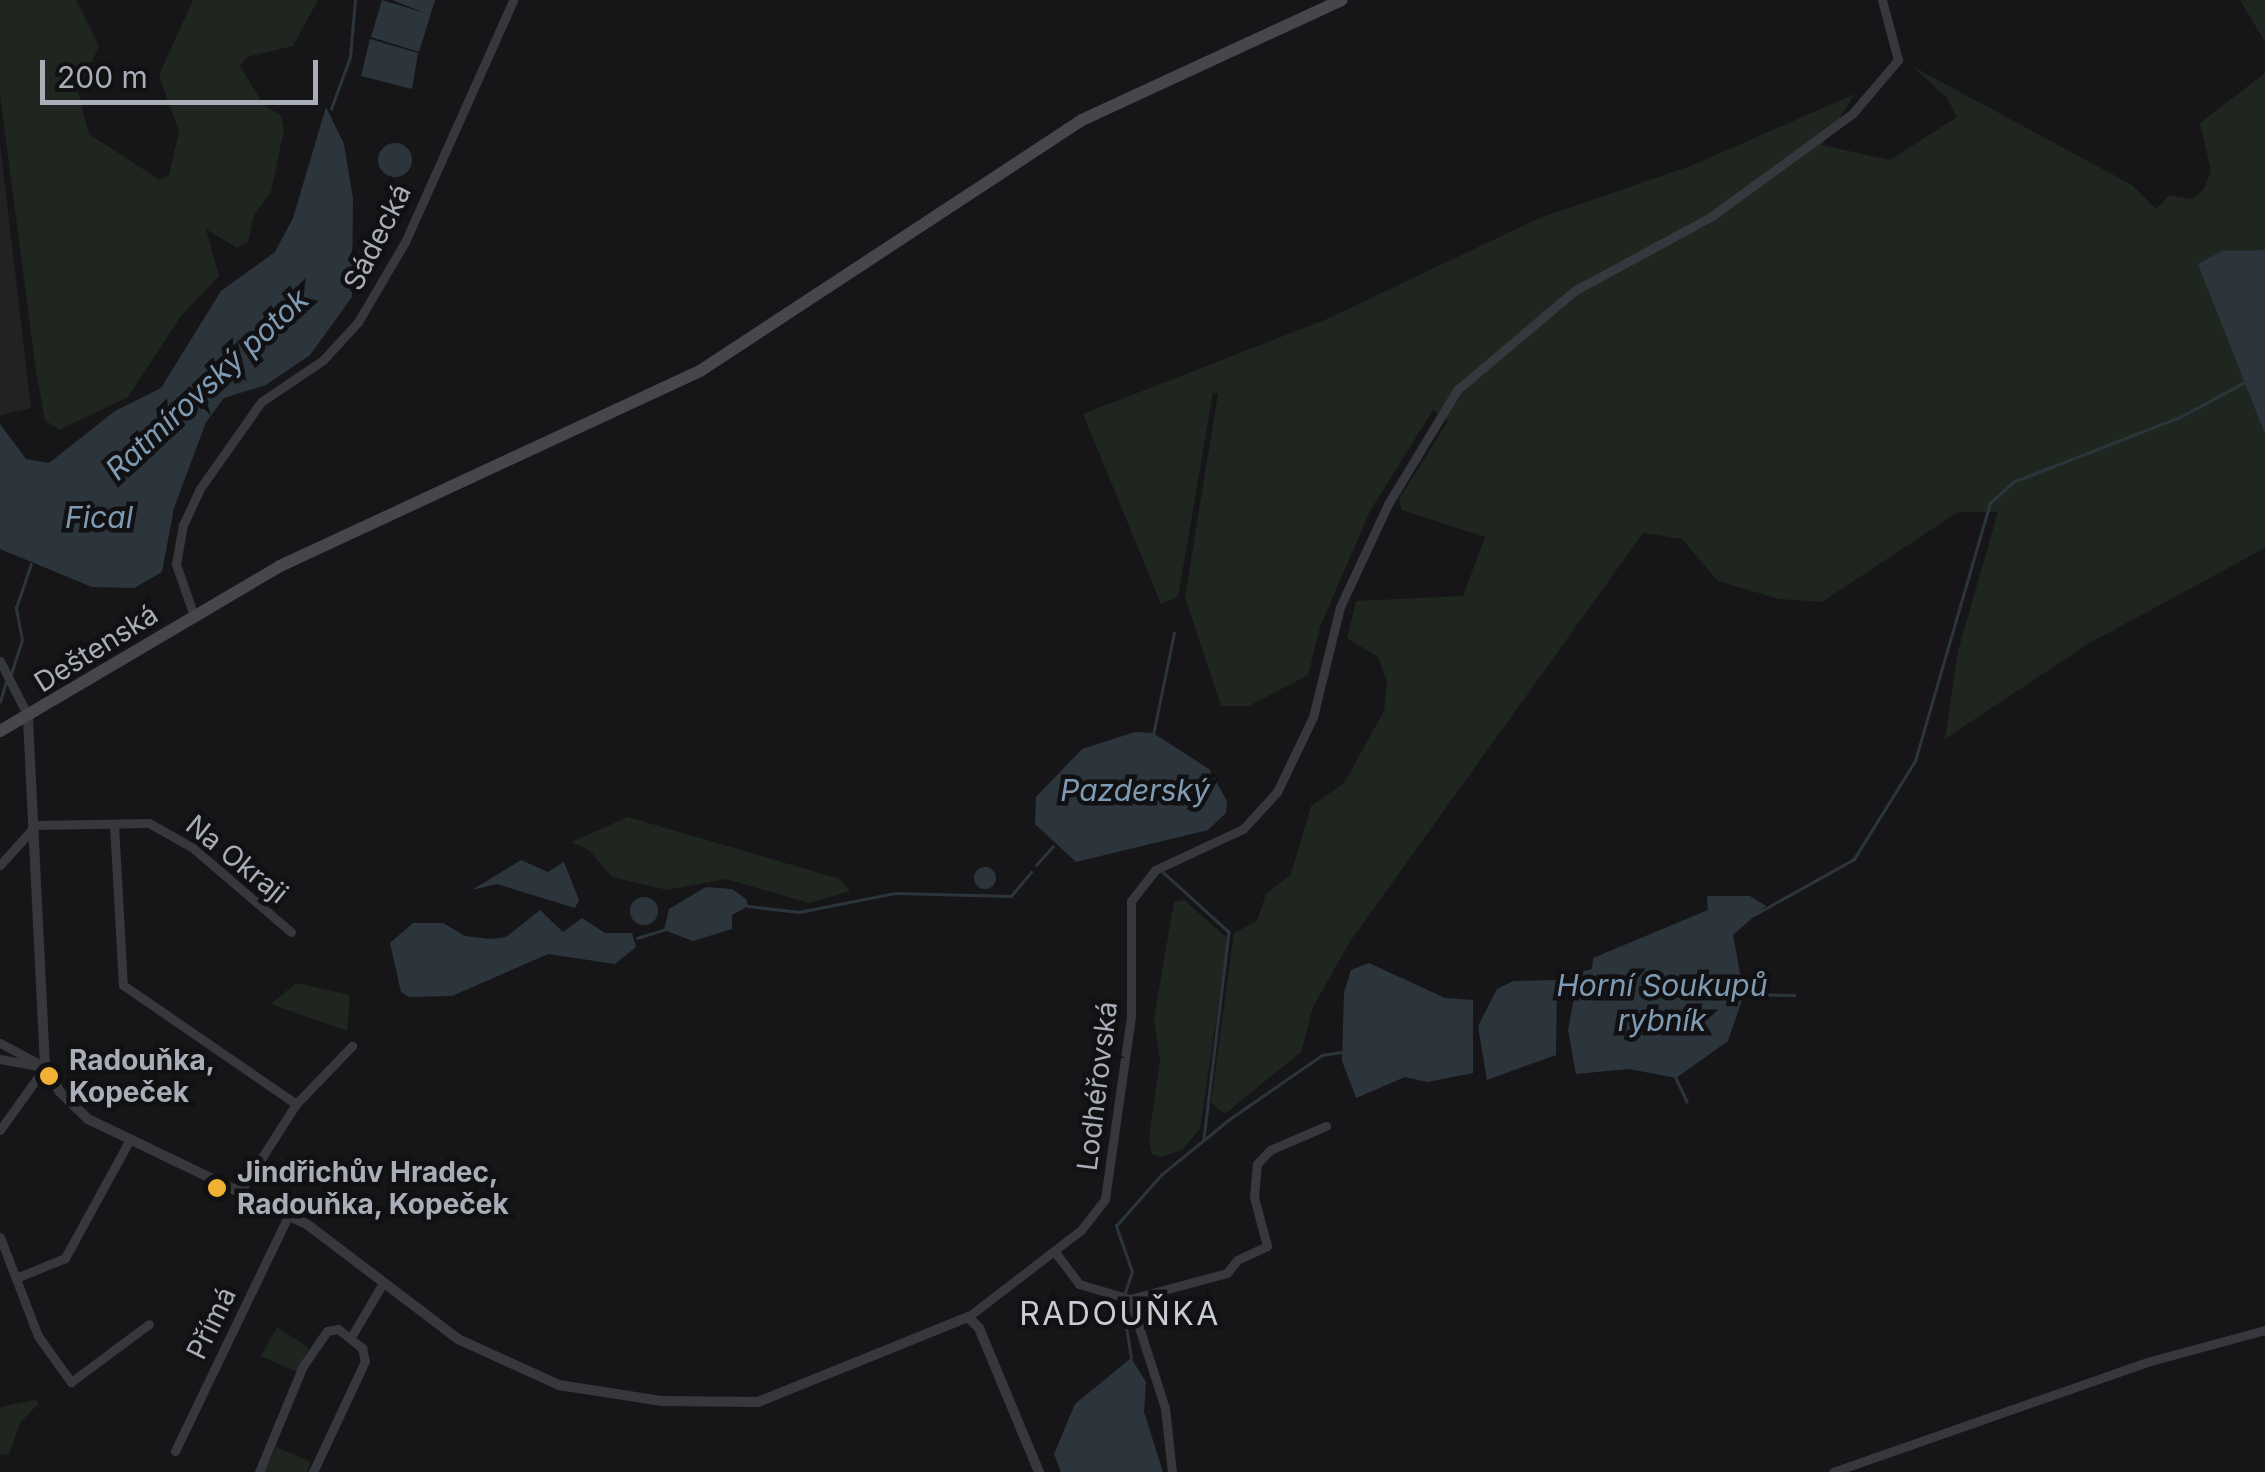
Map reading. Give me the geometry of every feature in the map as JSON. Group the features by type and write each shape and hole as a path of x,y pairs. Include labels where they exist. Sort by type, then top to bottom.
{"main road":[{"name":"Deštenská","path":"28,719 280,566 700,371 1082,120 1342,0"},
{"path":"0,731 28,719"}],"street":[{"name":"Sádecká","path":"194,616 176,564 183,525 200,490 261,402 324,360 358,322 405,242 512,0"},
{"name":"Lodhéřovská","path":"383,1283 458,1340 560,1385 661,1401 758,1402 968,1318 1055,1252 1105,1199 1131,1016 1132,901 1155,870 1243,829 1277,792 1313,717 1340,606 1388,504 1457,390 1574,292 1712,216 1853,113 1898,60 1882,0"},
{"name":"Deštenská","path":"0,661 28,719"},
{"path":"0,1130 45,1066 28,719"},
{"name":"Na Okraji","path":"36,825 138,821 170,833 290,932"},
{"path":"114,824 122,985 296,1104"},
{"path":"0,864 36,825"},
{"path":"0,1043 45,1066 70,1103 129,1140 289,1214 383,1283 351,1337"},
{"path":"240,1192 296,1104 352,1046"},
{"path":"0,1059 32,1070 45,1066"},
{"path":"1055,1252 1079,1284 1130,1299 1228,1273 1237,1260 1267,1246 1268,1230 1254,1196 1257,1164 1270,1150 1326,1126"},
{"path":"16,1278 64,1258 129,1140"},
{"name":"Přímá","path":"174,1450 289,1214"},
{"path":"0,1237 38,1336 71,1382 149,1324"},
{"path":"1130,1299 1164,1408 1172,1472"},
{"path":"968,1318 979,1328 1041,1471"},
{"path":"1832,1472 2147,1362 2265,1330"},
{"path":"260,1472 327,1331 351,1337 365,1361 312,1472"}],"shaded area":[{"path":"0,0 76,0 99,46 78,92 89,134 160,180 169,175 179,132 159,75 193,0 318,0 293,46 247,57 240,66 263,104 281,116 284,130 271,192 254,215 248,242 237,248 206,229 219,276 181,316 128,397 59,430 45,420 36,371 0,95"},
{"path":"2240,0 2265,0 2265,42"},
{"path":"1912,66 2132,185 2156,209 2169,195 2192,199 2204,189 2211,171 2200,123 2265,73 2265,250 2238,250 2247,381 2265,434 2265,548 2088,644 1945,739 1958,651 1998,512 1958,512 1822,602 1779,599 1718,581 1682,539 1643,533 1349,943 1313,1007 1301,1052 1226,1113 1219,1110 1211,1102 1234,933 1257,921 1266,894 1291,874 1311,806 1344,783 1384,711 1387,681 1378,657 1347,638 1356,601 1463,596 1485,537 1402,510 1399,499 1448,421 1433,410 1370,511 1320,627 1308,675 1249,706 1221,706 1185,597 1218,394 1213,393 1178,597 1161,604 1083,414 1327,319 1537,219 1693,165 1855,94 1822,145 1890,160 1957,117 1947,98"},
{"path":"0,143 31,408 0,415"},
{"path":"628,817 840,879 850,891 809,903 726,879 667,890 612,877 589,850 571,842"},
{"path":"1184,900 1228,939 1200,1129 1182,1150 1160,1157 1152,1154 1149,1138 1160,1061 1154,1018 1174,902"},
{"path":"296,983 350,995 347,1031 271,1004"},
{"path":"277,1327 309,1348 297,1372 261,1356"},
{"path":"35,1400 39,1403 20,1423 9,1454 0,1455 0,1407"},
{"path":"276,1447 311,1462 307,1472 264,1472"}],"water":[{"path":"382,0 425,13 392,0 435,0 419,52 371,37"},
{"path":"370,39 418,53 412,89 361,76"},
{"name":"Fical","path":"326,107 344,144 353,198 352,297 310,355 266,385 224,398 206,422 174,508 162,572 134,588 92,587 0,549 0,424 26,459 49,463 115,411 161,388 221,291 275,252 293,218"},
{"path":"395,143 407,148 412,160 407,172 395,177 383,172 378,160 383,148"},
{"path":"2265,250 2265,434 2198,264 2222,251"},
{"name":"Pazderský","path":"1135,732 1153,733 1209,769 1227,801 1226,813 1208,830 1076,862 1035,824 1036,797 1082,749"},
{"path":"521,860 548,872 564,862 579,900 575,908 497,884 472,890"},
{"path":"985,867 993,870 993,886 985,889 977,886 974,878 977,870"},
{"path":"706,887 732,889 746,899 748,906 732,915 732,929 693,941 664,930 669,909"},
{"name":"Horní Soukupů rybník","path":"1707,896 1750,896 1766,906 1733,935 1744,994 1728,1041 1676,1078 1629,1069 1576,1074 1568,1030 1579,972 1592,969 1593,958 1708,910"},
{"path":"644,897 654,901 658,911 654,921 644,925 634,921 630,911 634,901"},
{"path":"540,910 563,932 582,918 605,933 632,933 636,947 615,964 548,954 452,996 409,997 401,992 390,943 413,923 443,923 465,936 491,939 506,937"},
{"path":"1369,963 1445,998 1473,1000 1473,1073 1427,1082 1405,1077 1356,1098 1342,1061 1344,993 1351,970"},
{"path":"1557,980 1556,1055 1487,1080 1478,1026 1497,989 1513,981"},
{"path":"1131,1358 1146,1382 1144,1412 1163,1472 1061,1472 1054,1454 1075,1404"}],"waterway":[{"name":"Ratmírovský potok","path":"331,109 350,57 355,0"},
{"path":"1754,915 1854,859 1915,761 1990,503 2013,482 2182,416 2247,381"},
{"path":"10,677 22,640 16,608 31,564"},
{"path":"1153,735 1174,633"},
{"path":"0,702 5,684"},
{"path":"1036,865 1053,846"},
{"path":"748,906 799,912 895,893 1011,896 1031,872"},
{"path":"1163,872 1229,932 1204,1140"},
{"path":"637,938 664,930"},
{"path":"1744,994 1794,995"},
{"path":"1131,1358 1122,1302 1132,1272 1116,1226 1161,1175 1231,1118 1322,1055 1341,1052"},
{"path":"1676,1078 1687,1102"}],"place":[{"name":"Radouňka, Kopeček","path":"49,1076"},
{"name":"Jindřichův Hradec, Radouňka, Kopeček","path":"217,1188"}],"district":[{"name":"RADOUŇKA","path":"1120,1314"}]}
